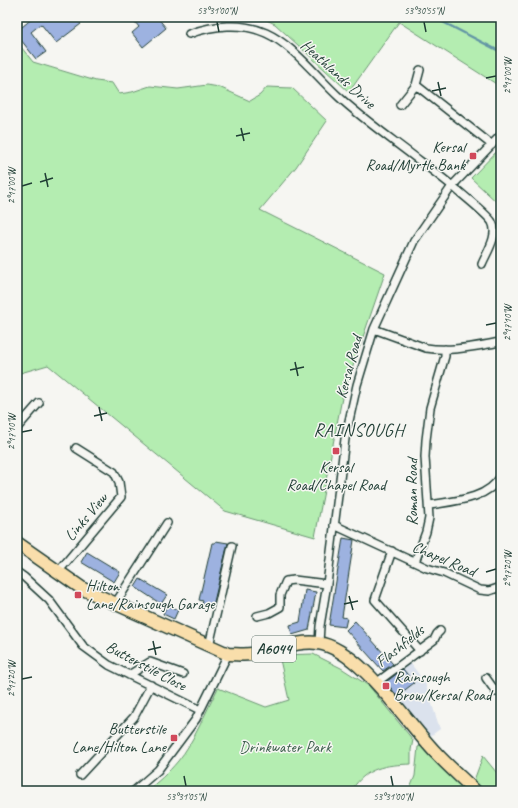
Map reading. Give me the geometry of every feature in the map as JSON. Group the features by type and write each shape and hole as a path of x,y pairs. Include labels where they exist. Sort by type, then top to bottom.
{"main road":[{"name":"A6044","path":"17,543 83,589 228,654 253,654 295,644 308,642 319,643"},
{"path":"319,643 332,648 351,659 376,683 436,753 475,791"}],"street":[{"name":"Heathlands Drive","path":"189,34 219,27 239,26 252,28 276,38 284,44 340,97 452,186 491,220 494,226 494,232 492,241 482,264"},
{"path":"400,105 416,85 420,70"},
{"path":"416,85 492,145"},
{"name":"Kersal Road","path":"319,643 345,439 357,385 374,329 414,241 452,186 501,135"},
{"path":"374,329 426,348 445,349 477,347 501,342"},
{"name":"Roman Road","path":"415,562 426,532 429,518 426,474 426,440 430,408 445,356 445,349"},
{"path":"17,428 39,403"},
{"name":"Links View","path":"58,572 121,497 119,482 114,472 76,448"},
{"path":"429,504 451,502 479,495 498,482 501,476"},
{"path":"115,604 167,523"},
{"name":"Chapel Road","path":"334,525 427,568 444,573 480,590 489,591 501,587"},
{"path":"209,646 232,546"},
{"path":"392,551 375,600 420,651"},
{"name":"Butterstile Close","path":"17,572 49,600 83,646 108,665 200,710"},
{"path":"257,616 270,613 280,606 280,595 286,581 294,580 327,584"},
{"name":"Flashfields","path":"376,683 434,640 440,631"},
{"path":"134,791 158,770 196,719 228,654"},
{"path":"129,675 150,662 183,674"},
{"path":"486,678 496,692"},
{"path":"80,775 85,765 134,717 150,685"}],"shaded area":[{"path":"409,661 425,683 440,729 429,737 382,681"}],"green space":[{"path":"260,17 501,17 501,87 399,22 349,92 275,24"},
{"path":"17,42 33,62 96,81 112,83 119,94 132,92 150,86 178,89 207,85 219,87 250,101 260,95 267,87 292,88 327,121 296,167 260,210 385,273 342,398 315,537 225,511 48,365 17,374"},
{"path":"501,147 501,206 471,178"},
{"name":"Drinkwater Park","path":"313,654 341,668 369,686 413,740 411,764 393,765 370,772 357,783 351,791 146,791 167,773 184,753 195,736 218,688 266,707 289,700 279,655"},
{"path":"423,745 465,791 409,791 415,776 418,747"},
{"path":"483,756 501,778 501,791 482,791 473,783"}],"building":[{"path":"34,17 75,17 81,24 56,43 41,24 31,32 46,52 36,59 17,35 17,21 22,27"},
{"path":"131,17 157,17 166,28 143,47 132,33 139,27"},
{"path":"343,538 354,540 342,617 347,618 345,627 329,625"},
{"path":"216,541 228,543 213,606 202,604 203,601 199,600 212,543 215,543"},
{"path":"87,552 120,572 114,582 81,562"},
{"path":"140,579 167,595 161,604 135,587"},
{"path":"305,590 316,592 309,630 292,635 290,625 300,622"},
{"path":"167,605 178,610 174,619 163,614"},
{"path":"355,621 393,664 383,671 346,630"},
{"path":"403,669 414,683 397,696 386,682"}],"waterway":[{"path":"437,17 439,20 501,52"}],"place":[{"name":"Kersal Road/Myrtle Bank","path":"473,156"},
{"name":"Kersal Road/Chapel Road","path":"336,451"},
{"name":"Hilton Lane/Rainsough Garage","path":"78,595"},
{"name":"Rainsough Brow/Kersal Road","path":"386,686"},
{"name":"Butterstile Lane/Hilton Lane","path":"174,738"}],"district":[{"name":"RAINSOUGH","path":"359,430"}]}
